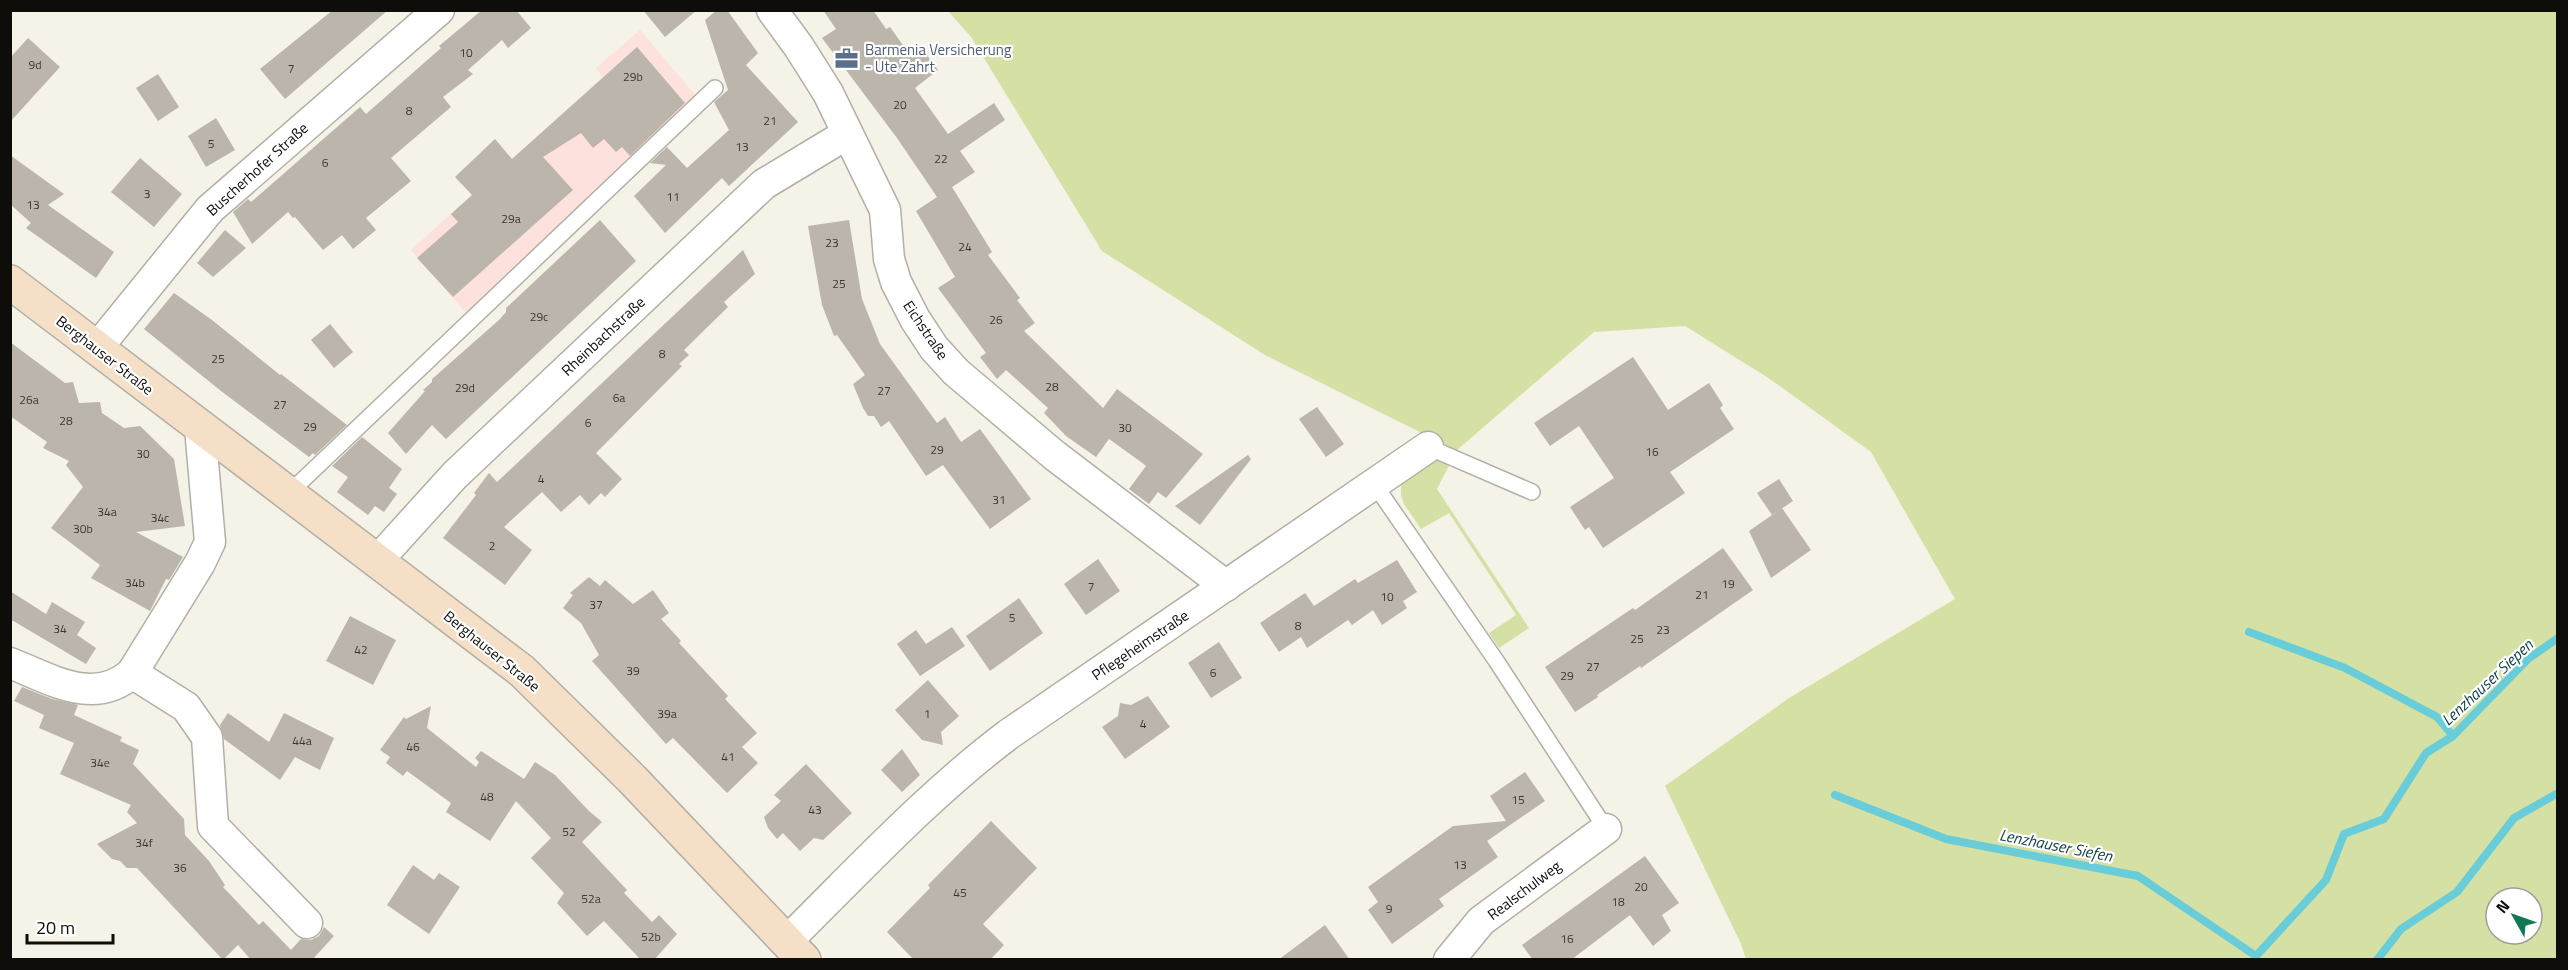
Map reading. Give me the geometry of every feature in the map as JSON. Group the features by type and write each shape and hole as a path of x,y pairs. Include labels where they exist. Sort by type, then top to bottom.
{"street":[{"name":"Buscherhofer Straße","path":"97,348 210,208 439,10"},
{"name":"Eichstraße","path":"772,10 800,47 828,93 885,210 889,259 896,282 915,319 934,348 956,372 1054,455 1226,586"},
{"name":"Rheinbachstraße","path":"378,561 455,475 764,184 847,134"},
{"name":"Berghauser Straße","path":"10,282 522,671 632,779 796,950"},
{"path":"10,663 76,688 110,688 132,673 200,563 210,542 200,428"},
{"name":"Pflegeheimstraße","path":"796,950 936,793 966,767 1009,734 1428,447"},
{"path":"132,673 186,707 207,737 213,826 307,923"},
{"name":"Realschulweg","path":"1449,960 1481,921 1606,829"}],"lane":[{"path":"288,494 715,88"},
{"name":"Pflegeheimstraße","path":"1428,447 1532,492"},
{"path":"1375,484 1497,662 1606,829"}],"shaded area":[{"path":"640,30 697,97 467,314 411,250 603,77 596,68"}],"green space":[{"path":"948,11 2557,11 2557,959 1746,959 1741,944 1665,786 1789,698 1955,599 1871,452 1770,379 1685,326 1594,332 1457,450 1437,489 1529,628 1499,648 1489,633 1516,615 1449,513 1421,529 1404,504 1401,495 1401,482 1419,464 1456,450 1265,355 1102,251 971,37"}],"building":[{"path":"333,10 388,10 285,99 260,69"},
{"path":"482,10 516,10 531,28 508,48 502,40 468,70 473,74 443,97 451,107 391,158 411,181 366,218 376,230 353,249 342,235 323,250 288,212 252,244 233,212 248,199 251,202 360,107 366,114 441,48 439,46"},
{"path":"643,10 697,10 665,37"},
{"path":"717,10 727,10 758,53 746,65 798,122 729,186 722,178 665,233 634,196 666,165 650,163 667,147 687,168 729,130 714,102 728,90 705,20"},
{"path":"823,10 873,10 886,29 890,27 912,58 923,50 938,70 915,88 948,134 994,103 1005,120 960,151 975,172 952,187 992,252 988,255 1020,298 1017,300 1035,323 1024,331 1103,408 1117,389 1203,454 1166,498 1158,492 1149,504 1129,489 1146,466 1109,439 1096,457 1066,436 1044,413 1048,408 1006,370 997,379 980,357 986,353 938,288 955,277 916,211 937,197 897,138 822,38 836,29"},
{"path":"28,38 60,67 10,122 10,58"},
{"path":"637,47 685,103 630,156 622,147 616,152 604,139 593,148 581,133 543,157 573,190 453,297 417,258 458,222 451,214 472,195 455,177 495,139 512,159"},
{"path":"158,74 179,107 158,121 136,88"},
{"path":"216,118 235,150 206,167 188,136"},
{"path":"10,155 64,194 48,205 114,252 96,278 26,228 31,223 10,204"},
{"path":"140,158 182,194 154,227 111,192"},
{"path":"600,220 636,261 446,439 432,425 406,454 388,433 425,391 423,390 432,382 432,379 499,320 506,312 506,308"},
{"path":"849,220 862,299 880,344 937,423 945,417 961,442 980,429 1031,499 990,529 943,465 926,476 889,421 881,427 874,416 868,416 863,408 853,384 865,375 837,335 834,336 822,305 808,226"},
{"path":"225,230 246,248 213,277 197,263"},
{"path":"743,250 755,274 724,302 728,307 684,350 689,355 679,364 682,366 596,453 622,479 605,497 601,493 589,505 580,495 561,512 542,492 504,527 532,550 505,585 443,538 476,495 474,493 489,473 497,482"},
{"path":"174,293 347,425 315,455 313,453 309,457 221,391 144,329"},
{"path":"330,324 353,352 334,368 311,340"},
{"path":"10,342 65,383 73,382 79,403 100,402 102,413 124,428 140,426 174,459 185,526 136,532 183,557 169,580 166,579 150,611 91,578 100,565 51,528 83,487 66,465 69,461 43,448 47,442 10,416"},
{"path":"1633,357 1668,410 1709,383 1723,405 1720,408 1734,429 1670,472 1685,493 1603,548 1589,527 1585,530 1570,507 1614,478 1579,426 1550,446 1534,423"},
{"path":"1317,407 1344,444 1326,457 1299,419"},
{"path":"362,437 402,469 389,488 397,494 384,512 375,506 368,515 337,492 348,477 332,466"},
{"path":"1248,455 1251,459 1200,525 1175,506"},
{"path":"1779,479 1793,501 1772,515 1757,493"},
{"path":"1782,508 1811,550 1771,578 1749,531"},
{"path":"1723,548 1753,590 1575,712 1545,667 1633,608 1635,610"},
{"path":"1098,559 1120,591 1086,615 1064,584"},
{"path":"1397,560 1417,592 1403,601 1407,608 1382,625 1373,610 1352,625 1348,620 1307,648 1301,637 1279,652 1260,623 1305,593 1314,606 1355,579 1358,583"},
{"path":"589,577 600,586 605,580 633,604 653,590 669,613 661,619 681,641 679,643 728,696 725,699 757,733 742,747 758,763 727,793 673,738 666,744 592,661 599,655 581,623 563,608 573,595 570,593"},
{"path":"10,591 46,614 52,602 85,622 77,635 96,648 86,664 10,619"},
{"path":"1019,598 1043,633 990,671 966,636"},
{"path":"350,616 396,640 373,685 326,661"},
{"path":"952,627 965,646 920,676 897,644 916,630 926,644"},
{"path":"1219,642 1242,678 1211,698 1188,663"},
{"path":"928,680 959,716 941,732 943,745 922,740 895,710"},
{"path":"22,687 52,699 78,705 74,715 122,737 120,741 139,750 133,764 184,819 185,835 209,861 225,885 223,887 259,925 263,921 291,950 301,939 311,940 319,936 324,927 334,936 312,960 251,960 238,945 223,960 137,868 127,868 120,861 112,859 97,844 137,823 127,812 131,805 60,774 74,743 39,728 44,715 14,701"},
{"path":"1148,696 1170,727 1125,759 1102,727 1118,716 1120,703 1131,705"},
{"path":"431,706 427,728 476,767 479,762 475,758 481,751 524,779 535,762 555,775 602,822 582,842 627,890 624,893 652,922 659,915 677,934 654,960 641,960 604,921 587,936 557,903 564,893 531,858 551,838 516,801 490,841 446,812 451,803 407,771 403,776 386,763 390,757 380,750 404,717 406,719"},
{"path":"228,713 269,742 284,713 334,738 320,770 295,757 280,780 224,739 220,725"},
{"path":"902,749 920,775 902,792 881,770"},
{"path":"806,764 852,813 823,840 814,838 800,851 783,833 777,839 768,828 764,817 781,801 774,795"},
{"path":"1525,772 1545,801 1487,841 1498,857 1439,899 1444,906 1392,944 1368,910 1378,902 1368,887 1453,826 1506,821 1490,796"},
{"path":"991,821 1037,868 983,924 1004,945 990,960 914,960 887,932 930,888 928,885"},
{"path":"1645,856 1679,903 1662,915 1671,931 1653,946 1630,915 1571,960 1533,960 1522,945"},
{"path":"413,865 434,880 439,873 460,887 429,934 387,905"},
{"path":"1325,925 1350,960 1278,960"}],"waterway":[{"path":"2249,632 2345,668 2437,717 2453,736"},
{"name":"Lenzhauser Siepen","path":"2256,959 2256,956 2326,880 2344,834 2384,819 2426,753 2453,736 2528,659 2558,638"},
{"path":"2377,960 2401,929 2457,892 2514,818 2558,793"},
{"name":"Lenzhauser Siefen","path":"1835,795 1946,839 2138,876 2256,956"}],"place":[{"name":"Barmenia Versicherung - Ute Zahrt","path":"847,58"}]}
